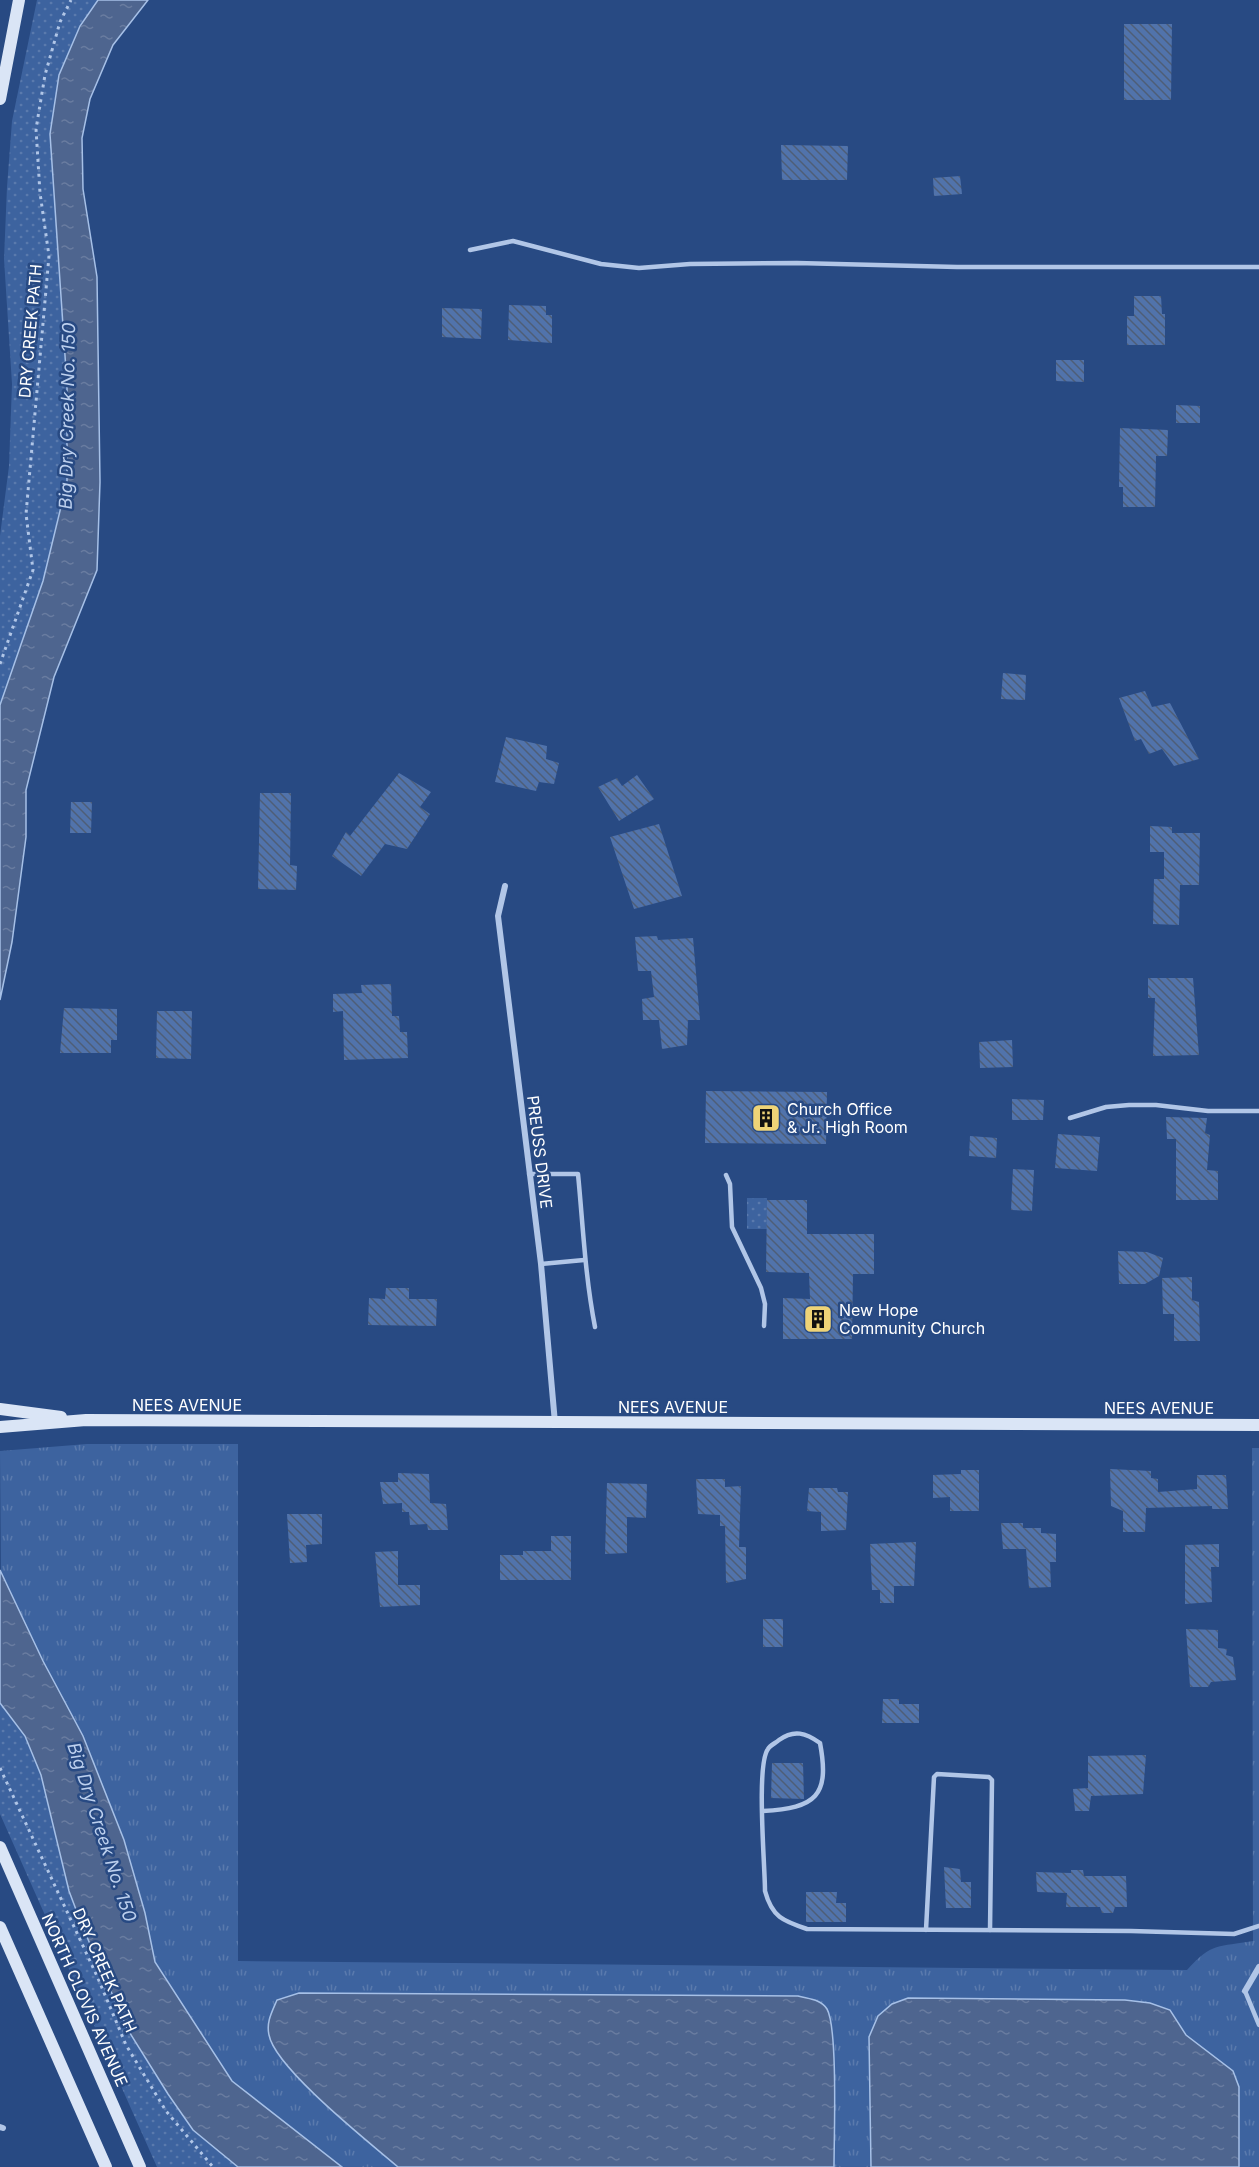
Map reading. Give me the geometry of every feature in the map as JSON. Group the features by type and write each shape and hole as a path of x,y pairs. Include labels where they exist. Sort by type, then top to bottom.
{"main road":[{"path":"0,99 19,0"},
{"name":"NEES AVENUE","path":"0,1409 86,1420"},
{"name":"NEES AVENUE","path":"0,1427 86,1420 555,1424 1259,1425"},
{"name":"NORTH CLOVIS AVENUE","path":"0,1846 140,2167"},
{"path":"0,1927 106,2167"}],"street":[{"name":"PREUSS DRIVE","path":"505,886 498,916 541,1264 555,1424"},
{"path":"1245,1990 1259,1967"}],"lane":[{"path":"470,250 513,241 601,264 639,268 690,264 797,263 969,267 1259,267"},
{"path":"1070,1118 1106,1107 1130,1105 1156,1105 1208,1111 1259,1111"},
{"path":"530,1174 578,1174 584,1260 595,1327"},
{"path":"726,1175 730,1184 732,1227 761,1288 765,1304 764,1326"},
{"path":"541,1264 584,1260"},
{"path":"764,1811 785,1810 801,1805 811,1800 822,1788 825,1778 820,1743 807,1734 795,1732 784,1736 768,1749 762,1770 765,1891 769,1906 785,1922 807,1929 1234,1934 1259,1926"},
{"path":"926,1930 934,1777 937,1774 989,1777 992,1780 990,1930"},
{"path":"1245,1990 1259,2025"}],"path":[{"name":"DRY CREEK PATH","path":"0,664 33,570 26,514 49,256 40,193 36,129 45,75 60,21 71,0"},
{"name":"DRY CREEK PATH","path":"0,1768 97,1976 126,2045 166,2111 213,2167"}],"green space":[{"path":"37,0 98,0 80,26 50,134 67,385 67,482 43,581 0,705 0,536 9,466 12,384 4,259 7,187 12,121"},
{"path":"747,1198 767,1198 767,1229 747,1229"},
{"path":"87,1444 238,1444 238,1961 1187,1970 1210,1950 1224,1945 1253,1941 1252,1448 1259,1448 1259,2167 342,2167 232,2081 155,1962 145,1913 124,1840 83,1736 43,1661 1,1573 0,1451"},
{"path":"0,1703 25,1736 41,1775 69,1891 128,2030 193,2130 238,2167 157,2167 0,1814"}],"water":[{"name":"Big Dry Creek No. 150","path":"98,0 148,0 113,45 90,99 82,138 83,189 97,277 100,482 97,570 54,677 26,790 26,837 12,942 0,1000 0,705 43,581 67,482 67,385 50,134 59,75 80,26"},
{"name":"Big Dry Creek No. 150","path":"0,1570 43,1661 83,1736 124,1840 145,1913 155,1962 232,2081 342,2167 238,2167 193,2130 128,2030 69,1891 41,1775 25,1736 0,1703"},
{"path":"299,1993 798,1996 814,2000 827,2009 833,2038 834,2167 398,2167 305,2085 275,2049 268,2030 273,2009 277,2000"},
{"path":"908,1998 1125,2000 1150,2003 1170,2010 1186,2035 1233,2071 1239,2087 1239,2167 871,2167 869,2037 878,2016 892,2004"}],"building":[{"path":"1124,24 1172,24 1171,100 1124,100"},
{"path":"781,145 848,146 847,180 782,180"},
{"path":"960,176 962,194 934,196 933,178"},
{"path":"1134,296 1161,296 1162,314 1165,314 1165,345 1127,345 1127,316 1134,316"},
{"path":"509,305 546,306 546,315 552,315 552,343 508,340"},
{"path":"442,308 482,309 481,339 442,337"},
{"path":"1056,360 1084,360 1084,382 1056,381"},
{"path":"1176,405 1200,406 1200,423 1176,423"},
{"path":"1120,428 1168,430 1167,456 1156,456 1155,507 1123,507 1123,487 1119,487"},
{"path":"1003,673 1026,675 1025,700 1001,699"},
{"path":"1145,691 1152,707 1170,703 1199,759 1174,766 1162,749 1149,754 1141,739 1135,741 1119,698"},
{"path":"506,737 547,746 546,759 559,763 554,784 539,782 536,791 495,782"},
{"path":"399,773 431,792 420,807 430,814 407,849 385,844 361,876 332,856 346,832 350,836"},
{"path":"637,775 654,799 619,821 598,787 617,778 622,786"},
{"path":"260,793 291,793 290,865 297,866 296,890 258,889"},
{"path":"71,802 92,802 91,833 70,833"},
{"path":"659,824 682,896 634,909 610,837"},
{"path":"1150,826 1172,827 1172,833 1200,833 1199,885 1180,885 1179,925 1153,924 1154,879 1164,879 1164,852 1150,852"},
{"path":"657,936 658,940 693,938 700,1020 688,1020 687,1045 662,1049 659,1020 643,1020 642,999 654,997 651,971 638,971 635,937"},
{"path":"1148,978 1193,978 1199,1055 1153,1056 1155,998 1148,998"},
{"path":"391,984 392,1016 399,1016 400,1032 407,1032 408,1058 344,1060 343,1011 333,1012 333,994 362,993 361,985"},
{"path":"64,1008 117,1009 117,1040 111,1040 111,1053 60,1053"},
{"path":"157,1011 192,1011 191,1059 156,1058"},
{"path":"1012,1040 1013,1067 980,1068 979,1042"},
{"name":"Church Office & Jr. High Room","path":"706,1091 827,1092 826,1144 705,1143"},
{"path":"1012,1099 1044,1100 1043,1120 1012,1120"},
{"path":"1166,1117 1207,1118 1205,1133 1210,1135 1207,1170 1218,1171 1218,1200 1176,1200 1176,1139 1167,1139"},
{"path":"1058,1134 1100,1137 1097,1171 1055,1168"},
{"path":"970,1136 997,1138 996,1158 969,1156"},
{"path":"1013,1169 1034,1170 1032,1211 1011,1210"},
{"path":"767,1200 807,1200 807,1234 874,1234 874,1274 853,1274 852,1339 783,1339 783,1298 810,1299 809,1273 766,1272"},
{"path":"1118,1251 1147,1252 1163,1258 1159,1276 1145,1284 1119,1284"},
{"path":"1192,1277 1192,1300 1199,1302 1200,1341 1174,1341 1174,1314 1163,1314 1162,1278"},
{"path":"386,1288 409,1288 409,1299 437,1299 436,1326 368,1325 369,1298 385,1299"},
{"path":"1110,1469 1151,1471 1151,1478 1158,1479 1158,1492 1197,1489 1197,1475 1226,1475 1228,1509 1212,1509 1212,1506 1146,1508 1145,1532 1123,1532 1123,1511 1111,1506"},
{"path":"961,1470 979,1470 979,1511 950,1511 950,1497 933,1498 933,1475 961,1474"},
{"path":"398,1473 429,1474 430,1503 446,1504 448,1530 428,1530 427,1524 410,1525 409,1512 402,1512 402,1503 383,1504 380,1482 398,1482"},
{"path":"696,1479 725,1479 725,1487 741,1486 739,1547 746,1547 746,1579 726,1583 725,1526 720,1526 720,1515 698,1514"},
{"path":"607,1483 647,1484 646,1518 627,1517 627,1553 605,1554"},
{"path":"809,1488 837,1488 838,1492 848,1492 846,1530 821,1531 821,1512 807,1511"},
{"path":"287,1514 322,1514 322,1544 306,1545 307,1562 290,1563"},
{"path":"1001,1523 1023,1523 1023,1528 1041,1528 1041,1533 1056,1534 1056,1562 1050,1562 1051,1587 1029,1588 1026,1549 1003,1549"},
{"path":"551,1536 571,1536 571,1580 500,1580 500,1555 523,1555 523,1551 551,1551"},
{"path":"916,1542 914,1586 894,1586 894,1603 880,1603 880,1590 872,1590 870,1544"},
{"path":"1219,1544 1219,1567 1211,1567 1212,1602 1185,1604 1185,1545"},
{"path":"398,1551 398,1585 420,1585 420,1605 380,1607 375,1552"},
{"path":"763,1619 783,1619 783,1647 763,1647"},
{"path":"1186,1629 1218,1630 1218,1648 1227,1649 1226,1655 1233,1657 1236,1680 1211,1682 1208,1687 1190,1687"},
{"path":"883,1699 899,1699 899,1704 919,1704 919,1723 882,1723"},
{"path":"1146,1755 1143,1794 1091,1796 1089,1811 1075,1811 1073,1789 1088,1788 1088,1756"},
{"path":"772,1763 803,1763 804,1799 771,1798"},
{"path":"944,1867 960,1869 961,1882 971,1882 971,1908 946,1908"},
{"path":"1071,1870 1083,1870 1084,1876 1126,1876 1127,1907 1115,1907 1113,1913 1102,1913 1100,1907 1066,1907 1067,1893 1037,1892 1036,1872 1071,1873"},
{"path":"806,1892 837,1892 836,1903 846,1903 846,1922 806,1922"}],"place":[{"name":"Church Office & Jr. High Room","path":"766,1118"},
{"name":"New Hope Community Church","path":"818,1319"}]}
